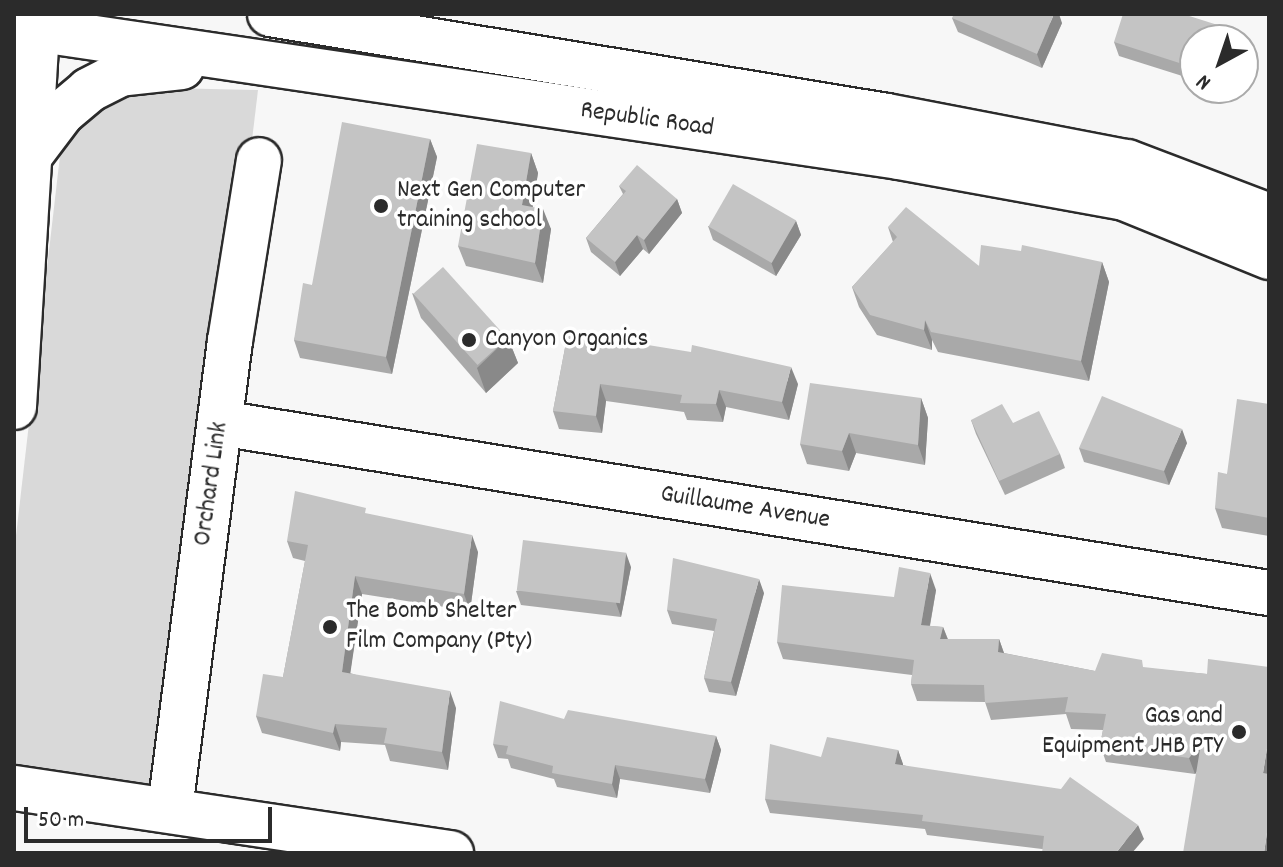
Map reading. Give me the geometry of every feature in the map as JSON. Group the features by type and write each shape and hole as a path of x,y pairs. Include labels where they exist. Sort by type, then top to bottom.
{"main road":[{"name":"Republic Road","path":"270,14 887,116 1127,162 1269,216"},
{"name":"Republic Road","path":"29,23 236,61 899,157 1124,198 1269,257"},
{"path":"14,407 29,23"},
{"path":"22,150 62,113 120,74 236,61"},
{"name":"Orchard Link","path":"170,809 220,423 259,160"},
{"path":"1127,162 1269,189"},
{"name":"Guillaume Avenue","path":"220,423 1269,593"},
{"path":"14,788 170,809 260,838 451,853"}],"shaded area":[{"path":"166,88 258,90 173,798 14,778 14,553 61,147 100,98"}],"building":[{"path":"954,14 1054,14 1037,54 952,18"},
{"path":"1123,14 1183,14 1215,24 1179,24 1179,63 1114,42"},
{"path":"342,122 430,139 386,357 294,340 303,283 312,285"},
{"path":"477,144 531,153 522,205 543,209 535,263 458,246"},
{"path":"637,165 677,199 644,240 637,235 615,262 586,238 626,191 619,186"},
{"path":"733,184 796,220 772,263 708,226"},
{"path":"906,207 979,266 981,245 1021,251 1022,245 1102,262 1081,361 931,332 925,320 924,330 870,315 852,287 897,237 888,227"},
{"path":"443,267 507,338 478,365 413,294"},
{"path":"568,332 691,352 692,345 791,367 782,402 719,390 716,404 680,403 682,395 600,384 596,416 553,411"},
{"path":"810,383 921,398 918,445 849,433 842,451 800,444"},
{"path":"1102,396 1182,429 1164,471 1079,448"},
{"path":"1237,399 1269,404 1269,518 1215,508 1218,472 1227,474"},
{"path":"1002,404 1013,423 1039,411 1060,454 999,481 971,420"},
{"path":"295,491 366,508 365,513 472,535 464,594 355,576 342,672 450,691 442,752 384,743 387,728 335,724 333,733 256,716 263,674 283,677 308,545 287,541"},
{"path":"523,540 626,553 620,603 517,591"},
{"path":"673,558 759,579 731,682 704,678 717,619 667,610"},
{"path":"899,567 930,573 921,625 943,627 940,639 999,639 998,652 1095,671 1102,653 1142,660 1143,667 1207,674 1208,659 1269,667 1269,736 1263,773 1269,774 1269,819 1264,853 1183,853 1201,743 1189,758 1100,745 1106,714 1065,712 1068,697 985,703 984,685 911,684 914,660 777,642 782,585 894,597"},
{"path":"500,701 564,719 568,710 716,736 705,779 615,765 612,784 552,773 553,766 506,754 508,746 493,744"},
{"path":"827,737 898,750 895,764 1061,789 1070,777 1138,825 1116,853 1042,853 1044,836 922,821 923,815 765,799 770,744 821,757"}],"place":[{"name":"Next Gen Computer training school","path":"381,206"},
{"name":"Canyon Organics","path":"469,340"},
{"name":"The Bomb Shelter Film Company (Pty)","path":"330,627"},
{"name":"Gas and Equipment JHB PTY","path":"1239,732"}]}
